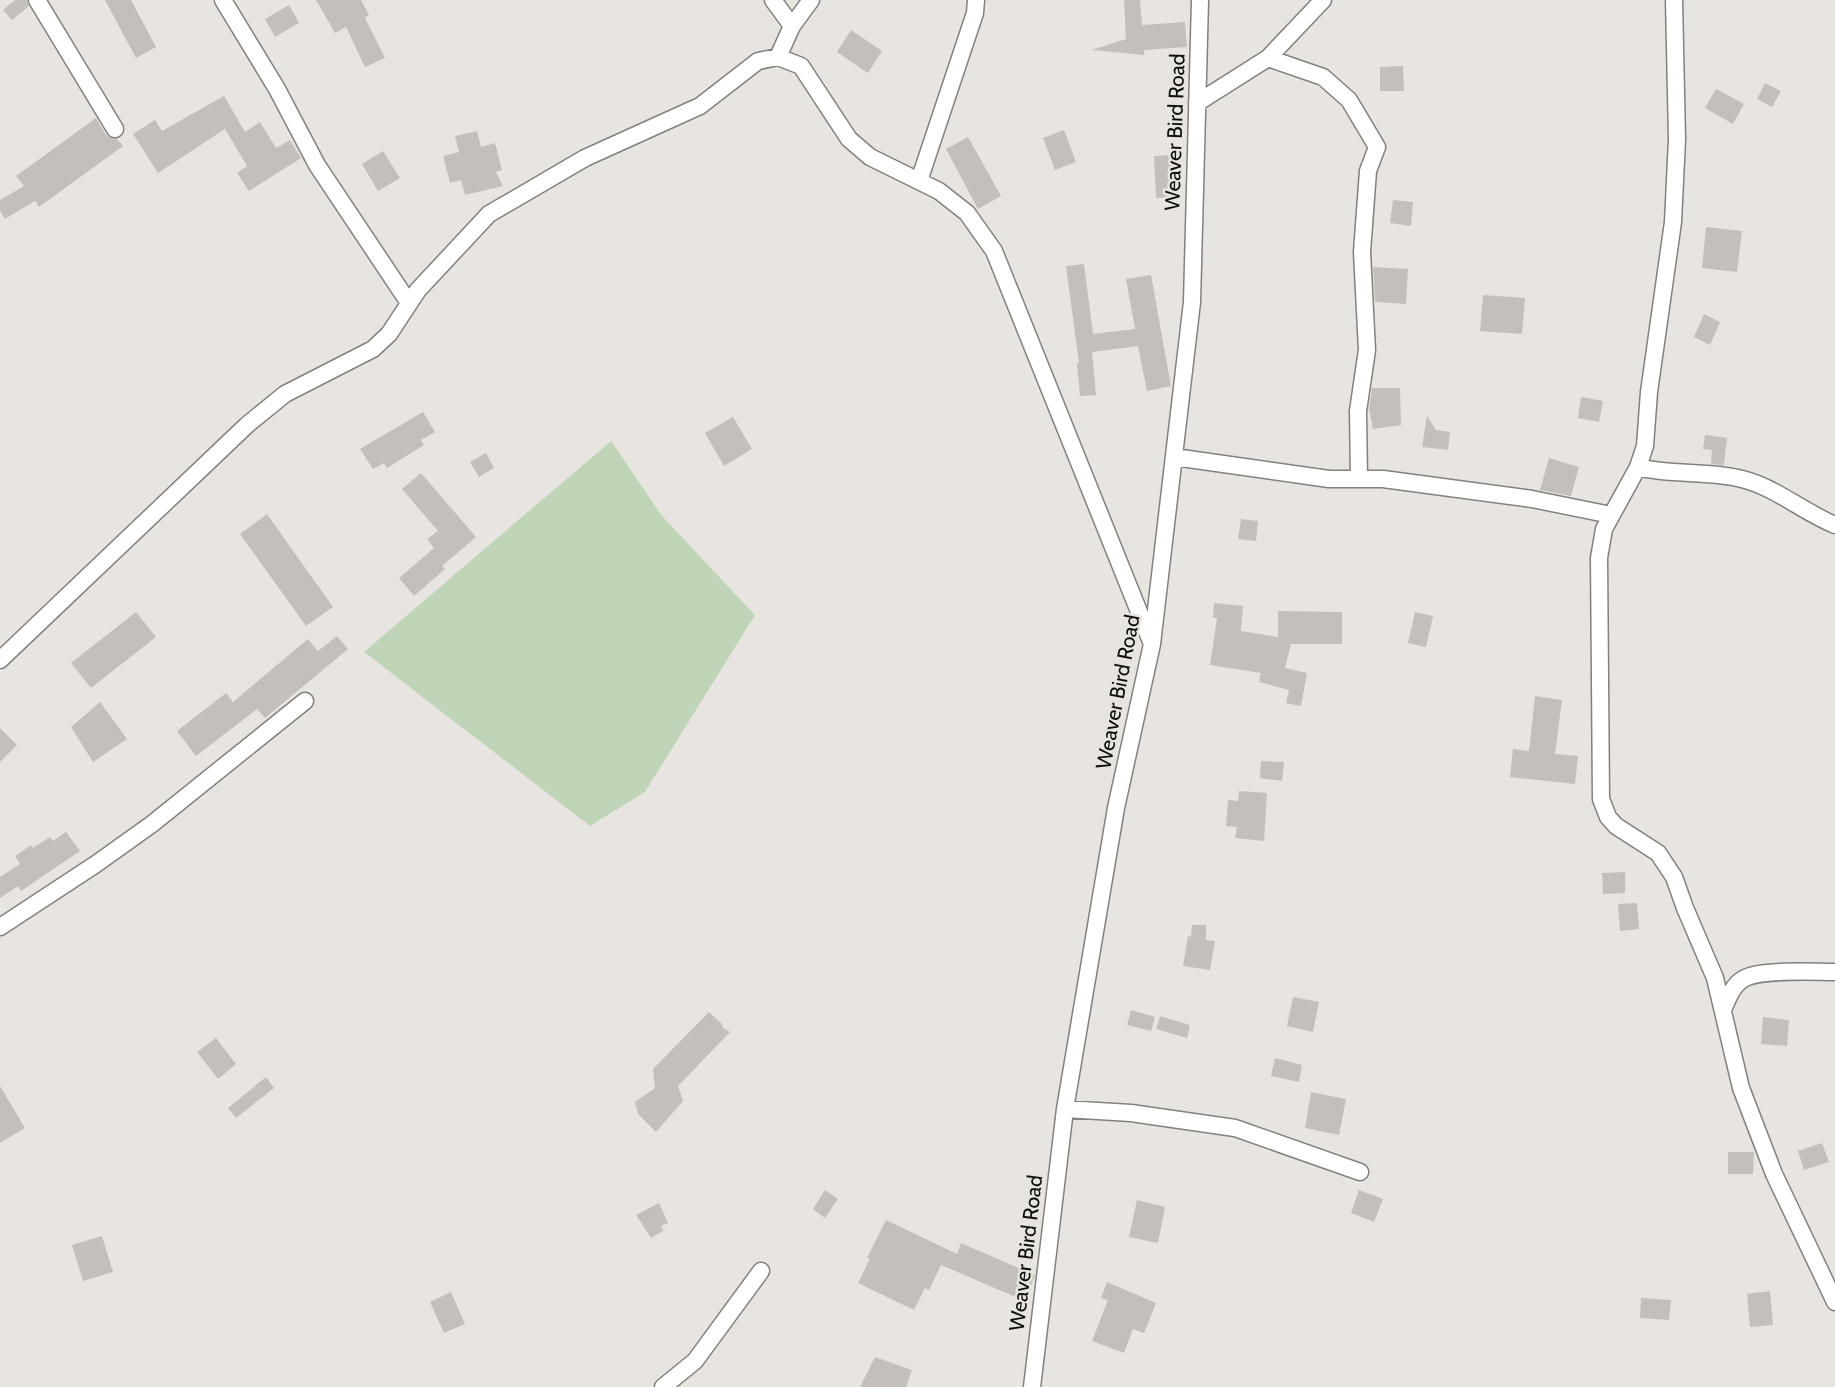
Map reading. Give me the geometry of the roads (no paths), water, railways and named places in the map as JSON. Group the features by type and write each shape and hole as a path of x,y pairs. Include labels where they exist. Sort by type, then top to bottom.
{"street":[{"path":"37,0 115,129"},
{"path":"223,0 277,89 317,165 409,303"},
{"path":"773,0 792,26"},
{"path":"778,57 792,26 811,0"},
{"path":"919,181 975,13 976,0"},
{"name":"Weaver Bird Road","path":"1032,1387 1065,1110 1116,808 1152,644 1192,302 1200,0"},
{"path":"1197,103 1268,58 1323,0"},
{"path":"1674,0 1677,139 1672,222 1649,392 1645,446 1638,467 1604,529 1600,558 1598,646 1601,799 1608,817 1616,826 1658,853 1674,877 1715,978 1741,1088 1774,1174 1835,1302"},
{"path":"0,660 247,425 285,394 373,349 389,334 418,290 489,215 585,158 700,106 758,61 778,57 802,66 849,139 870,157 939,191 967,213 995,251 1152,644"},
{"path":"1268,58 1323,77 1349,100 1377,147 1367,170 1362,252 1367,350 1358,411 1359,479"},
{"path":"1174,457 1329,479 1383,479 1532,499 1611,515"},
{"path":"1638,467 1672,474 1724,475 1743,479 1761,485 1835,526"},
{"path":"0,927 152,824 305,701"},
{"path":"1723,1010 1731,991 1747,976 1783,972 1835,972"},
{"path":"1065,1110 1131,1114 1235,1128 1360,1172"},
{"path":"663,1387 695,1362 761,1271"}]}
